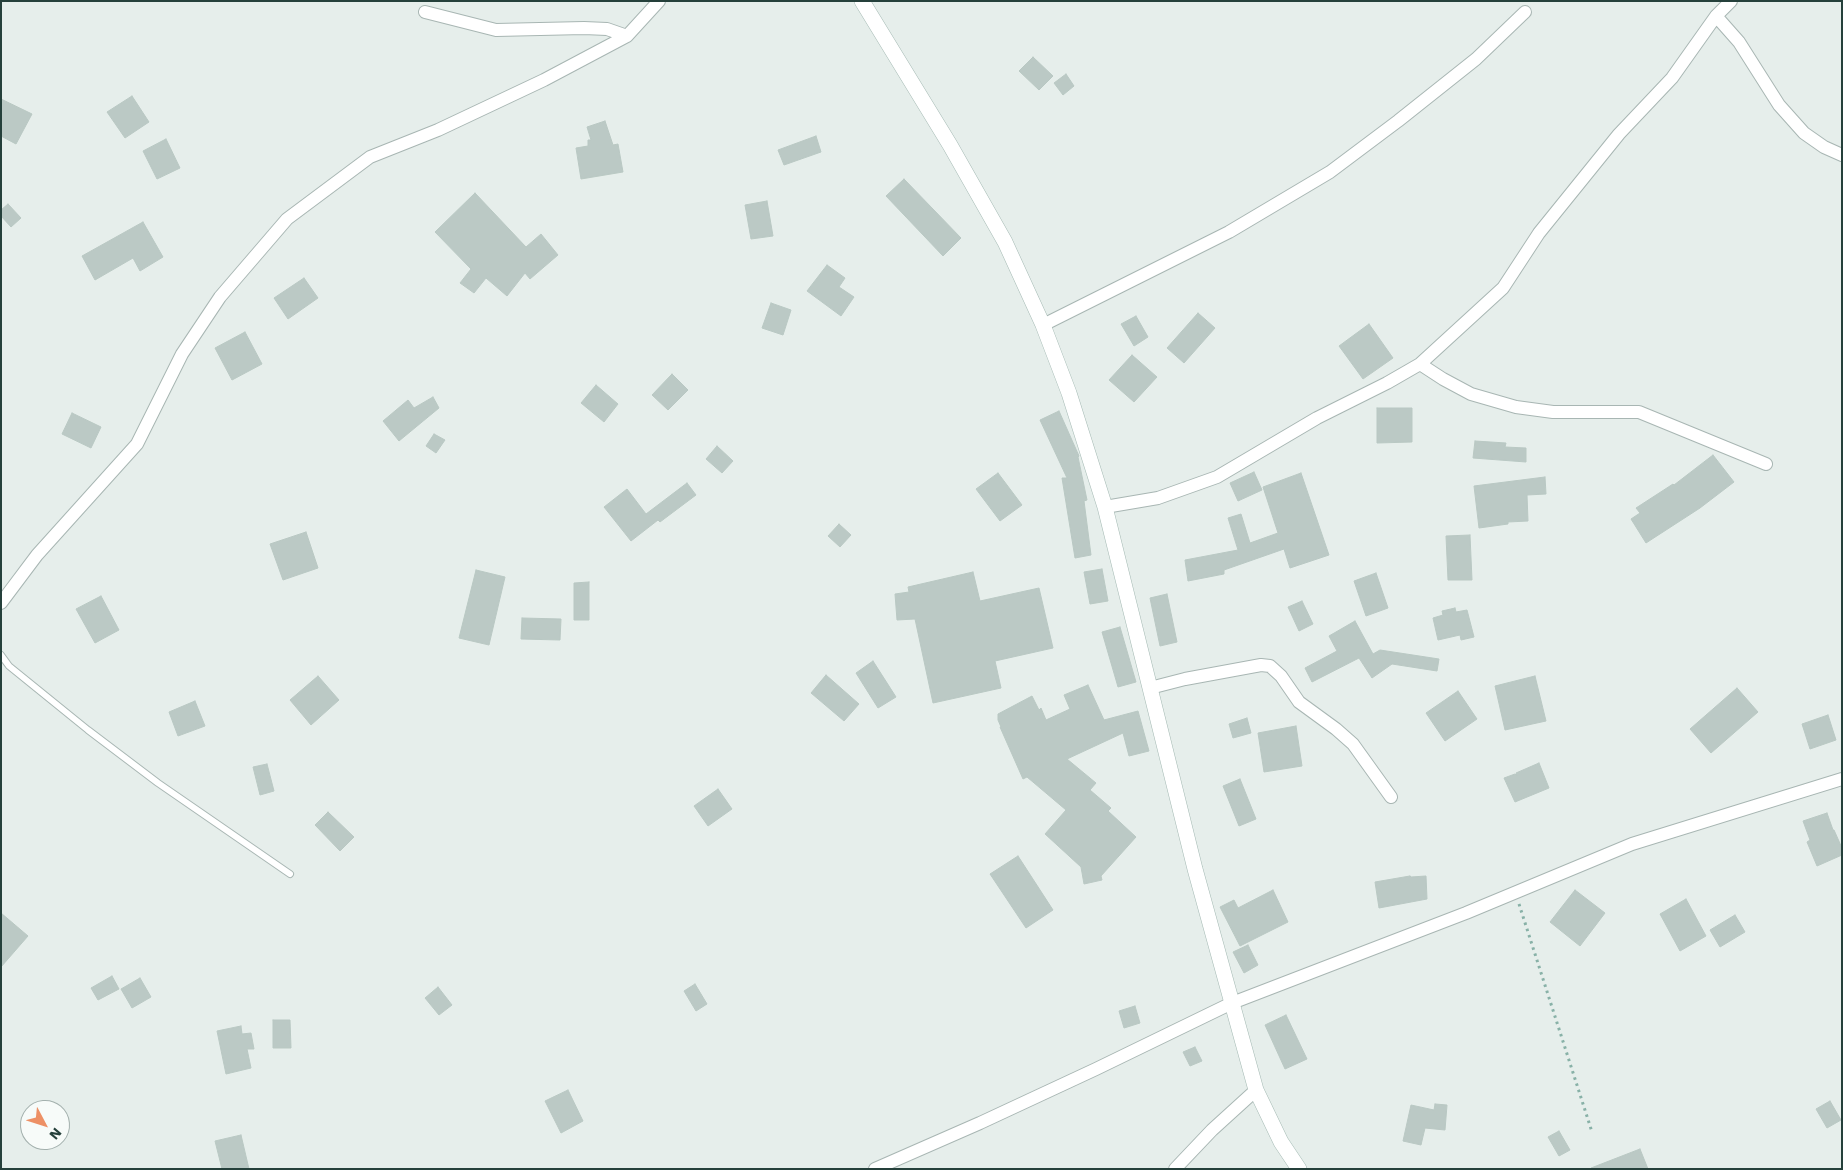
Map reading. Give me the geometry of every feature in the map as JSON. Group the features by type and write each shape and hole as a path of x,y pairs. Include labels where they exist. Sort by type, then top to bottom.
{"main road":[{"path":"862,1 950,144 1005,242 1043,325 1069,393 1105,507 1195,869 1256,1090 1281,1142 1299,1169"}],"street":[{"path":"1,603 37,555 137,444 182,354 214,305 287,219 370,157 438,130 526,89 627,36 659,1"},
{"path":"1105,507 1158,498 1217,477 1318,418 1420,364 1503,288 1539,233 1619,134 1672,78 1716,16 1731,1"},
{"path":"425,12 496,30 606,29 627,36"},
{"path":"1043,325 1229,232 1330,172 1476,59 1525,12"},
{"path":"1716,16 1739,42 1779,105 1804,133 1824,146 1842,154"},
{"path":"1420,364 1442,379 1471,394 1516,407 1553,412 1639,412 1766,464"},
{"path":"1150,688 1185,679 1261,665 1270,666 1281,676 1299,702 1353,744 1391,797"},
{"path":"875,1169 1078,1077 1232,1002 1516,892 1632,844 1842,779"},
{"path":"1174,1169 1212,1130 1256,1090"}],"lane":[{"path":"1,655 10,666 96,736 158,783 290,874"}],"path":[{"path":"1516,892 1592,1132"}],"building":[{"path":"1033,57 1053,76 1039,90 1019,71"},
{"path":"1066,74 1074,86 1063,95 1054,83"},
{"path":"132,96 149,122 125,138 107,112"},
{"path":"1,99 32,114 16,144 1,136"},
{"path":"605,121 613,145 618,144 623,172 581,179 576,148 588,146 588,140 591,140 587,127"},
{"path":"816,136 821,152 784,165 778,150"},
{"path":"166,139 180,168 157,179 143,151"},
{"path":"904,179 961,238 943,256 886,196"},
{"path":"475,193 526,247 541,234 558,255 530,279 525,273 507,296 486,278 474,293 460,283 471,269 435,232"},
{"path":"767,201 773,236 751,239 745,205"},
{"path":"8,204 21,218 11,227 1,216 1,210"},
{"path":"143,222 163,257 140,271 133,258 95,280 82,256"},
{"path":"827,265 845,278 839,287 854,297 841,316 807,291"},
{"path":"304,278 318,298 288,319 274,298"},
{"path":"771,303 791,310 783,335 762,328"},
{"path":"1198,313 1215,328 1184,363 1167,348"},
{"path":"1136,316 1148,337 1134,346 1121,324"},
{"path":"1369,324 1393,358 1363,379 1339,346"},
{"path":"245,332 262,364 232,380 215,348"},
{"path":"1132,355 1157,377 1134,402 1109,380"},
{"path":"672,374 688,390 668,410 652,395"},
{"path":"596,385 618,404 604,422 581,403"},
{"path":"433,397 439,408 399,441 383,421 408,400 414,408"},
{"path":"1377,408 1412,408 1412,442 1377,443"},
{"path":"1059,411 1079,456 1087,500 1084,501 1091,555 1075,558 1062,478 1067,478 1040,420"},
{"path":"72,413 101,427 91,448 62,434"},
{"path":"434,434 445,440 436,453 426,446"},
{"path":"1475,441 1506,443 1505,447 1526,448 1526,462 1473,458"},
{"path":"717,446 733,461 722,473 706,459"},
{"path":"1713,455 1734,482 1700,508 1646,543 1631,519 1640,513 1636,508 1674,485"},
{"path":"1254,472 1262,490 1238,501 1230,483"},
{"path":"998,473 1022,505 1000,521 976,489"},
{"path":"1301,473 1329,555 1290,568 1284,549 1224,570 1224,574 1188,581 1185,560 1238,550 1228,518 1241,514 1250,543 1278,533 1263,487"},
{"path":"1545,477 1546,494 1527,495 1528,521 1508,522 1508,524 1479,528 1474,486"},
{"path":"687,483 696,495 660,522 658,520 631,541 604,507 627,489 646,514"},
{"path":"839,524 851,535 840,547 828,536"},
{"path":"306,532 318,568 283,580 270,544"},
{"path":"1470,535 1472,580 1448,580 1446,536"},
{"path":"1102,569 1108,601 1090,604 1084,572"},
{"path":"476,570 505,577 489,645 459,638"},
{"path":"973,572 980,601 1039,588 1053,648 995,661 1001,688 933,703 915,619 897,620 895,594 909,592 908,587"},
{"path":"1376,573 1388,608 1366,616 1354,581"},
{"path":"589,582 589,620 574,620 574,583"},
{"path":"1167,594 1177,642 1160,646 1150,598"},
{"path":"101,596 119,630 95,643 76,609"},
{"path":"1302,601 1313,624 1299,631 1288,607"},
{"path":"1455,608 1456,612 1467,610 1474,637 1461,640 1460,635 1438,640 1433,618 1443,615 1442,611"},
{"path":"522,618 561,619 560,640 521,639"},
{"path":"1355,621 1373,654 1380,650 1439,659 1437,671 1392,664 1372,678 1359,658 1312,682 1305,668 1337,651 1329,636"},
{"path":"1120,627 1136,682 1118,687 1102,632"},
{"path":"873,661 896,697 878,708 856,673"},
{"path":"826,675 859,704 844,721 811,693"},
{"path":"318,676 339,700 311,725 290,700"},
{"path":"1535,676 1546,721 1505,730 1495,686"},
{"path":"1088,685 1104,720 1138,711 1149,751 1129,756 1123,733 1067,759 1096,783 1090,790 1111,808 1108,811 1136,837 1101,876 1102,880 1084,884 1081,867 1045,834 1066,810 1027,777 1023,779 1000,727 998,714 1032,696 1039,710 1041,708 1046,720 1070,709 1064,695"},
{"path":"1737,688 1758,712 1711,753 1690,729"},
{"path":"1458,691 1477,719 1445,741 1426,713"},
{"path":"195,701 205,726 178,736 169,712"},
{"path":"1828,715 1836,740 1810,749 1802,724"},
{"path":"1247,718 1251,733 1233,738 1229,724"},
{"path":"1296,726 1302,766 1264,772 1258,733"},
{"path":"1539,763 1549,788 1515,802 1504,778 1515,774 1517,776 1516,773"},
{"path":"267,764 274,791 260,795 253,767"},
{"path":"1240,779 1256,819 1239,826 1223,786"},
{"path":"718,789 732,809 708,826 694,806"},
{"path":"328,812 354,837 340,851 315,825"},
{"path":"1827,813 1842,848 1842,855 1817,866 1807,842 1810,840 1803,821"},
{"path":"1018,856 1053,910 1026,928 990,874"},
{"path":"1410,876 1426,876 1427,899 1379,908 1375,882"},
{"path":"1273,890 1288,922 1240,946 1220,907 1234,900 1238,908"},
{"path":"1575,890 1605,913 1580,946 1550,922"},
{"path":"1686,899 1706,936 1680,951 1660,914"},
{"path":"1,913 28,936 1,967"},
{"path":"1735,915 1745,932 1720,947 1710,930"},
{"path":"1248,945 1258,965 1244,973 1233,952"},
{"path":"112,976 119,989 98,1000 91,988"},
{"path":"140,978 151,997 132,1008 121,989"},
{"path":"695,984 707,1004 696,1011 684,991"},
{"path":"438,987 452,1005 439,1015 425,998"},
{"path":"1135,1006 1140,1023 1124,1028 1119,1011"},
{"path":"1286,1015 1307,1059 1285,1069 1265,1025"},
{"path":"273,1020 290,1020 291,1048 273,1048"},
{"path":"241,1026 242,1034 251,1033 254,1049 247,1049 251,1068 226,1074 217,1031"},
{"path":"1195,1047 1202,1061 1190,1066 1183,1052"},
{"path":"568,1090 583,1121 561,1133 545,1101"},
{"path":"1830,1101 1841,1120 1827,1128 1816,1109"},
{"path":"1435,1104 1447,1105 1445,1130 1425,1128 1421,1145 1403,1141 1411,1105 1434,1110"},
{"path":"1559,1131 1570,1150 1559,1156 1548,1137"},
{"path":"241,1135 249,1169 222,1169 215,1141"},
{"path":"1640,1149 1648,1169 1591,1169 1591,1168"}]}
